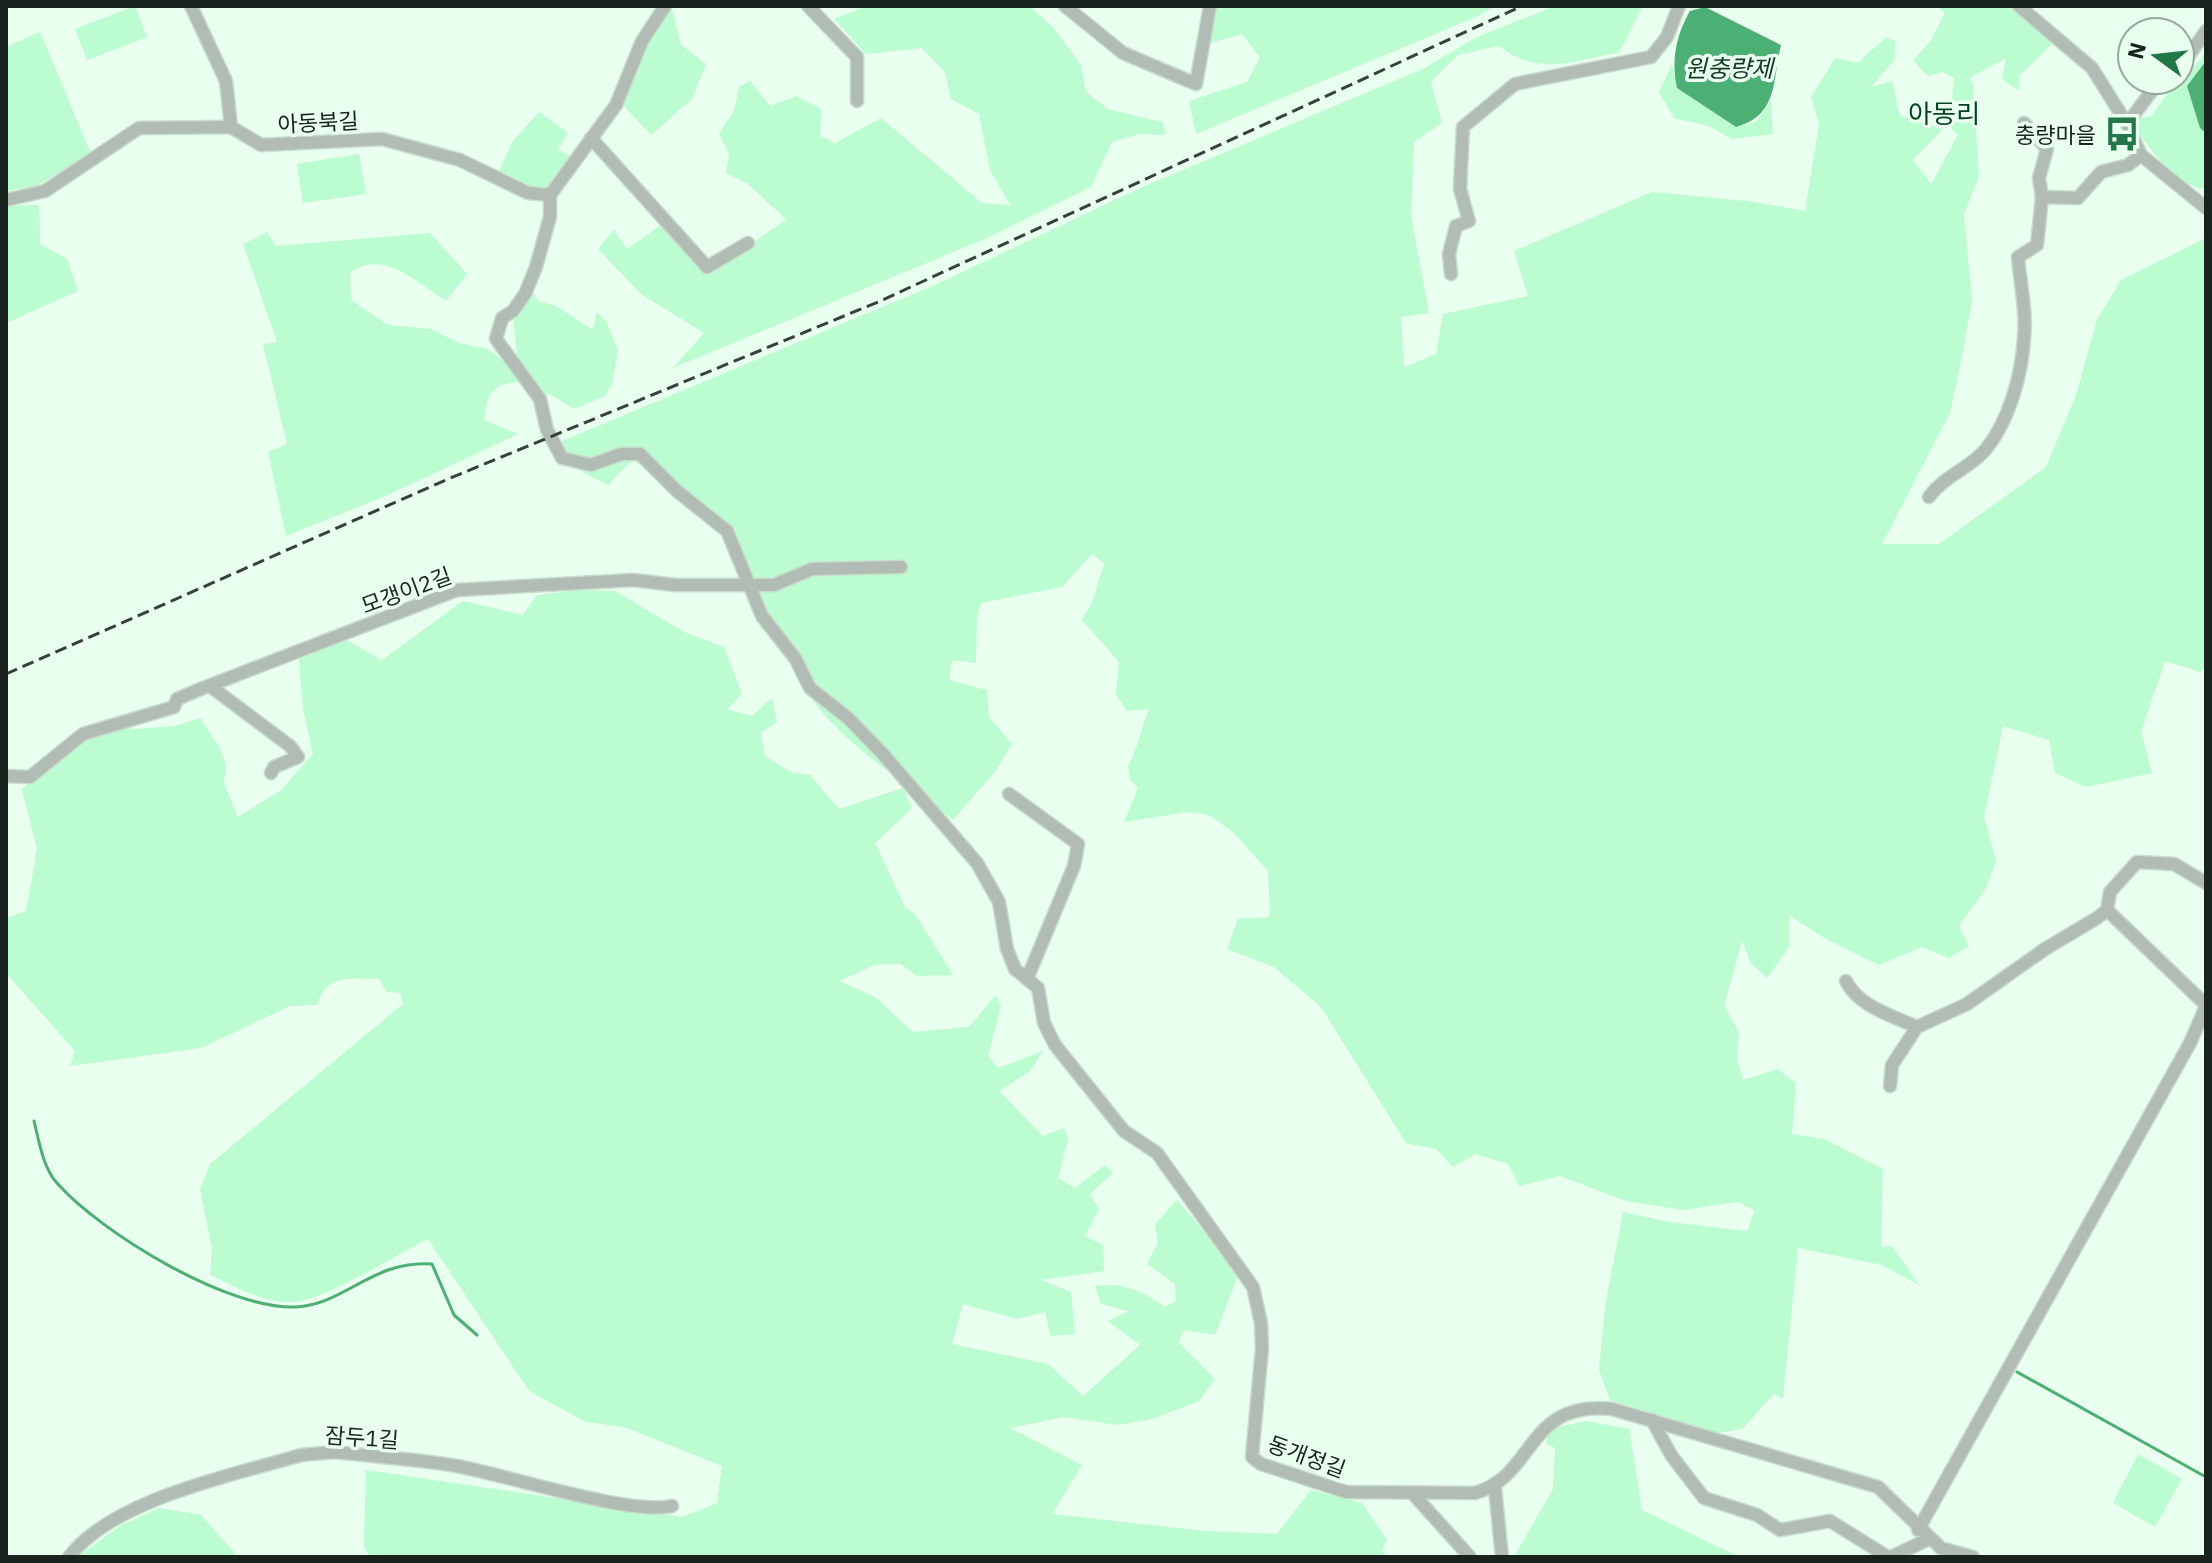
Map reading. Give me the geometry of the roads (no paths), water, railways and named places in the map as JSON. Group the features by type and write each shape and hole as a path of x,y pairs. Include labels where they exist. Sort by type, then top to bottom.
{"street":[{"path":"191,6 226,81 231,127"},
{"path":"665,6 642,41 626,87 550,195 550,217 536,267 525,294 497,329 496,339 502,352 523,373 540,399 547,430 562,458 591,465 621,454 640,454 677,491 727,531 749,586"},
{"path":"808,6 857,57 857,101"},
{"path":"1065,6 1123,53 1196,84 1210,6"},
{"path":"1451,274 1449,254 1456,226 1469,221 1460,189 1463,127 1515,84 1651,57 1667,37 1679,6"},
{"path":"2019,6 2092,68 2127,124 2141,155 2206,208"},
{"path":"2127,124 2148,96"},
{"path":"1929,497 1961,466 1984,453 1999,431 2015,385 2025,337 2018,257 2037,245 2042,197 2039,178 2047,149 2024,123"},
{"name":"아동북길","path":"6,200 45,191 139,128 231,127 261,145 382,139 460,160 528,193 550,195"},
{"path":"591,138 707,267 748,243"},
{"path":"2042,197 2078,198 2101,172 2128,165 2141,155"},
{"name":"모갱이2길","path":"6,776 30,777 83,734 174,707 177,699 457,590 633,580 675,585 774,585 812,569 901,567"},
{"name":"동개정길","path":"749,586 762,616 795,658 810,688 848,718 883,754 974,859 999,902 1007,949 1015,969 1038,988 1044,1023 1055,1045 1124,1131 1157,1153 1253,1287 1261,1323 1262,1348 1252,1457 1271,1467 1346,1492 1414,1495 1475,1493 1495,1488"},
{"path":"210,686 290,746 298,757 274,767 271,773"},
{"path":"1009,794 1078,844 1074,866 1027,979"},
{"path":"1890,1086 1892,1065 1917,1027 1967,1004 2107,910 2110,892 2137,862 2174,864 2206,883"},
{"path":"1918,1530 2190,1043 2206,1006 2107,910"},
{"path":"1846,981 1852,995 1862,1002 1917,1027"},
{"path":"1502,1557 1495,1488 1546,1424 1583,1406 1612,1409 1878,1487 1918,1530 1941,1548 1973,1557"},
{"path":"1652,1420 1671,1455 1704,1498 1757,1515 1780,1530 1830,1521 1890,1557 1929,1539"},
{"name":"잠두1길","path":"69,1557 112,1520 207,1484 301,1455 335,1452 457,1466 619,1502 659,1509 672,1506"},
{"path":"1414,1495 1470,1557"}],"water":[{"name":"원충량제","path":"1705,7 1781,45 1767,105 1750,122 1736,127 1677,88 1675,58 1681,29 1690,11"},
{"path":"2206,61 2206,133 2200,128 2190,96 2196,96 2196,74"}],"waterway":[{"path":"34,1121 48,1170 77,1203 134,1245 202,1282 268,1305 296,1307 330,1298 392,1269 432,1264 454,1315 477,1335"},
{"path":"2017,1372 2206,1477"}],"railway":[{"path":"6,674 448,479 878,302 1522,6"}],"place":[{"name":"충량마을","path":"2122,134"}],"district":[{"name":"아동리","path":"1944,113"}]}
